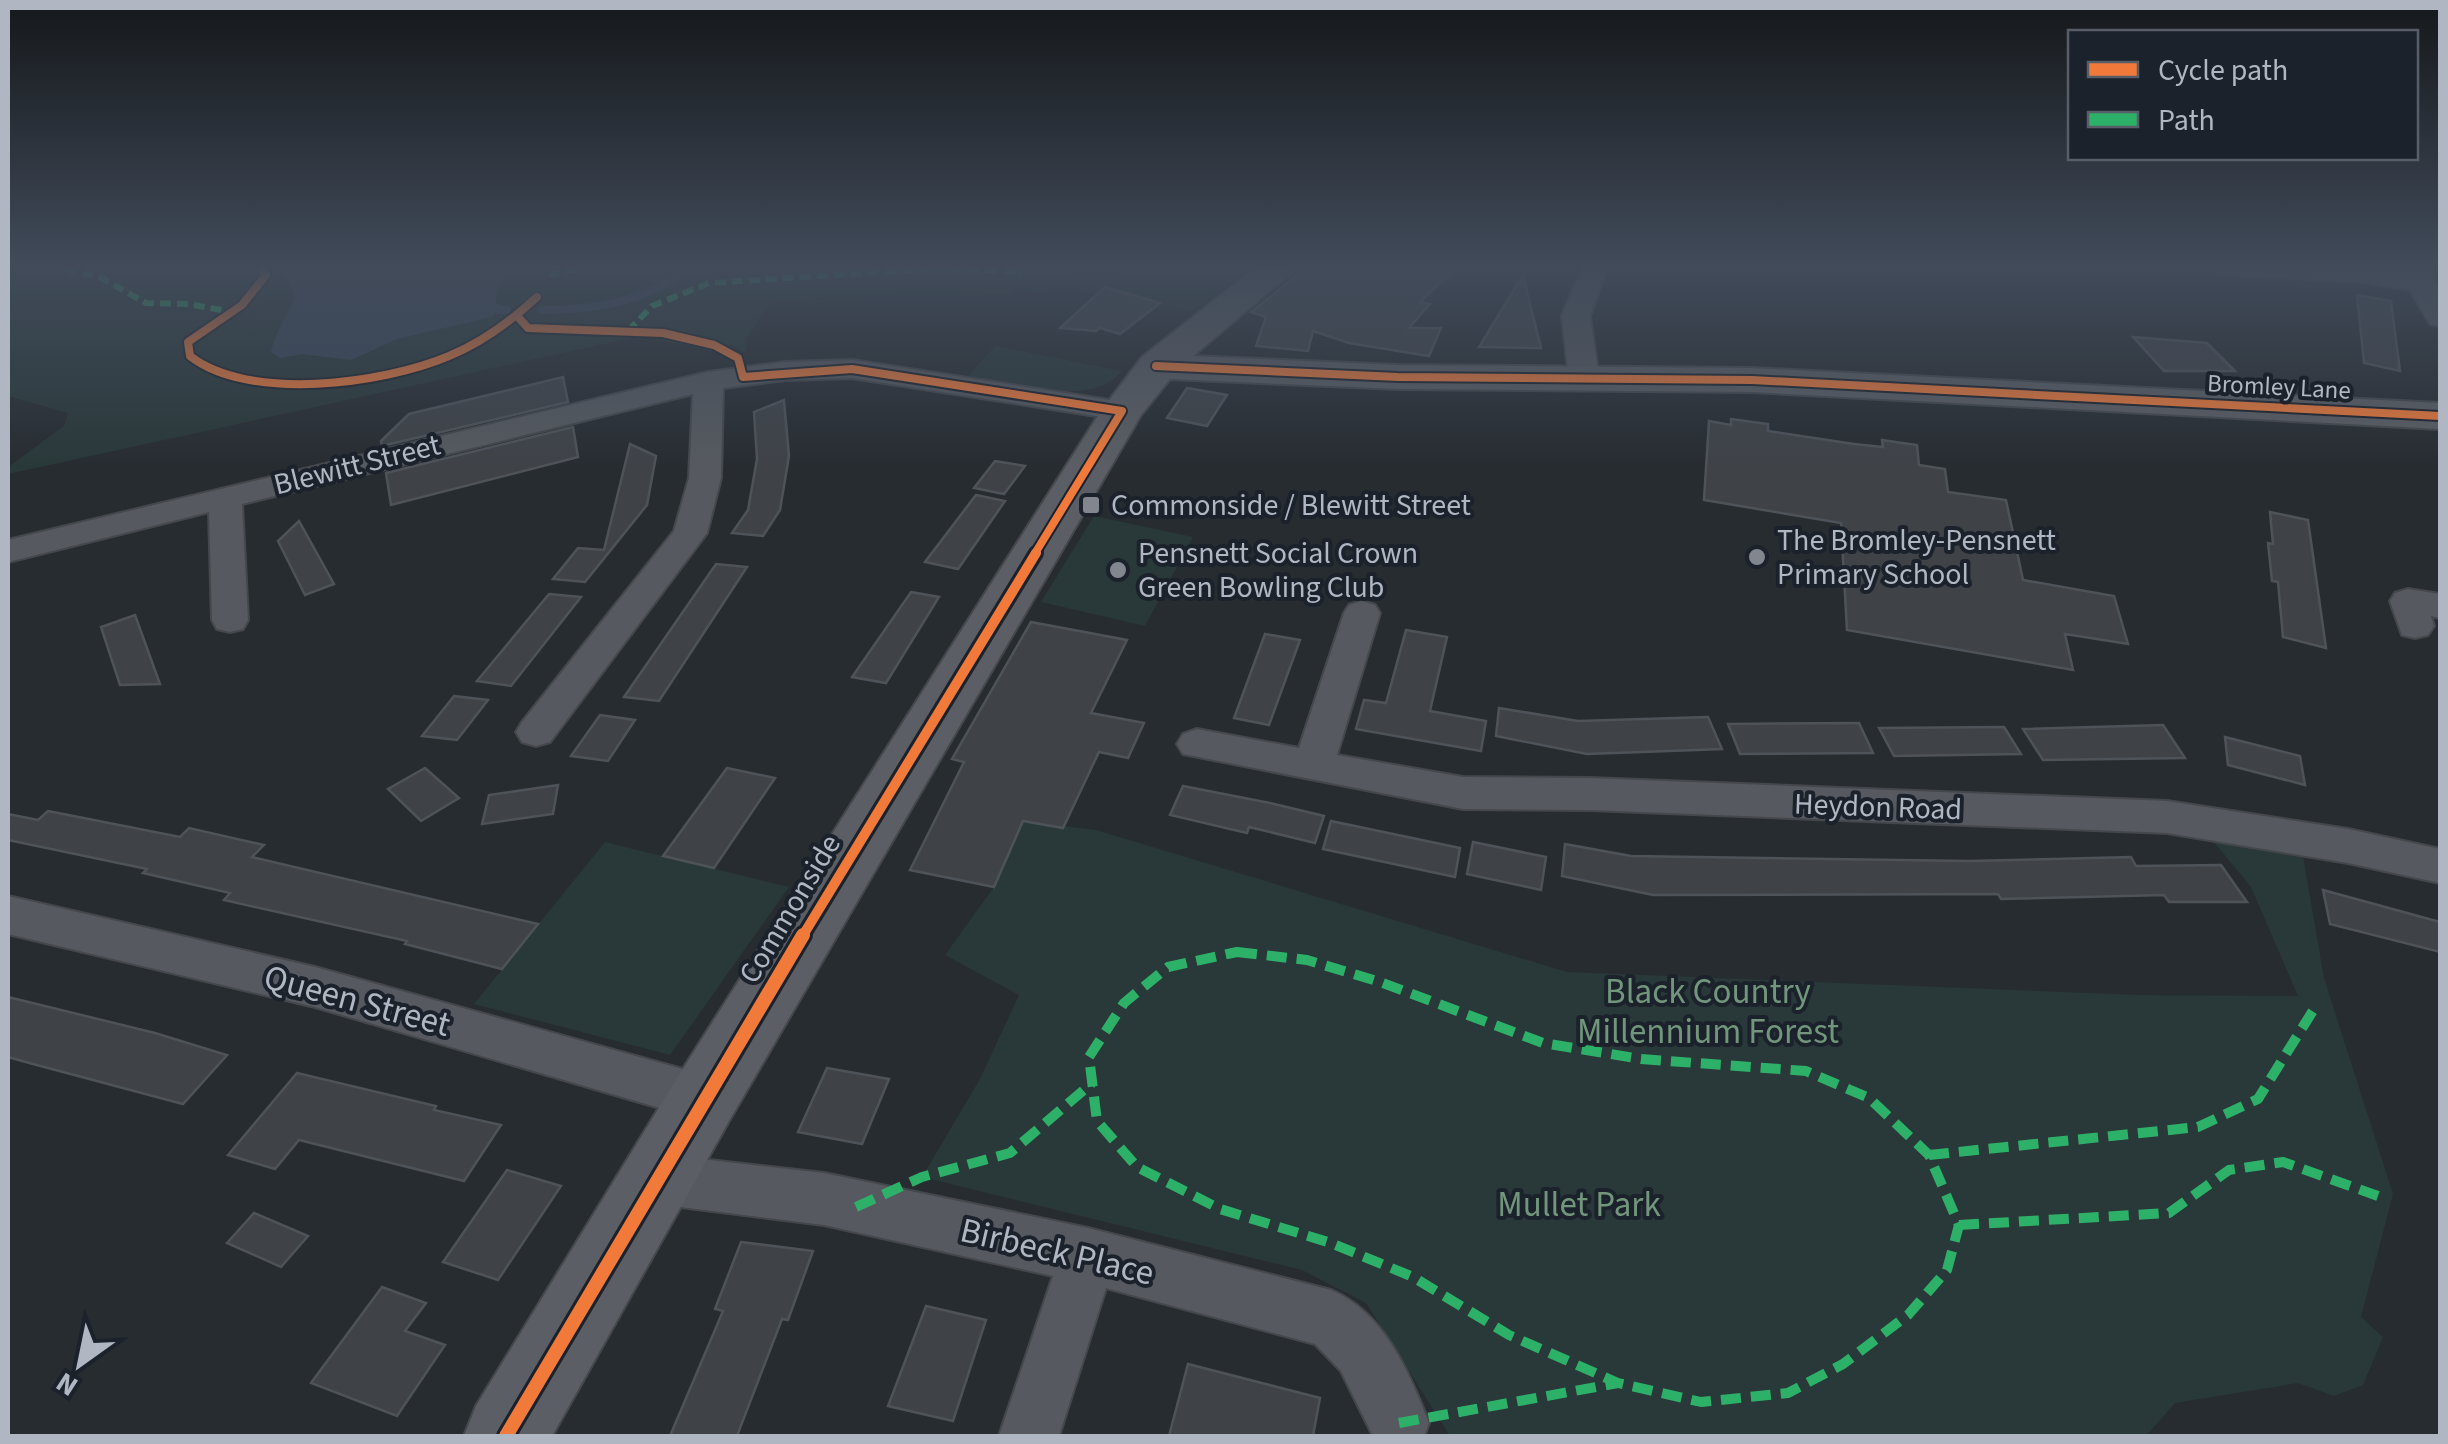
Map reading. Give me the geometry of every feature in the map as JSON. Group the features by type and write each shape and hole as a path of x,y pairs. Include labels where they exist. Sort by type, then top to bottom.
{"street":[{"name":"Commonside","path":"506,1436 704,1098 1139,389 1195,333"},
{"path":"1578,333 1584,379"},
{"name":"Blewitt Street","path":"8,551 708,381 785,371 852,369 1139,389"},
{"name":"Bromley Lane","path":"1139,389 1398,377 1752,380 2440,416"},
{"path":"536,732 690,533 701,507 709,446 708,381"},
{"path":"225,498 230,620"},
{"path":"1314,763 1362,613"},
{"name":"Heydon Road","path":"1197,744 1463,793 1590,794 2167,817 2348,846 2440,866"},
{"name":"Queen Street","path":"8,915 314,987 704,1098"},
{"name":"Birbeck Place","path":"657,1178 824,1199 1088,1256 1331,1320 1362,1350 1400,1423"},
{"path":"1029,1436 1088,1256"}],"green space":[{"path":"8,333 750,333 746,353 731,345 716,352 641,336 8,474 8,467 64,426 68,413 8,396"},
{"path":"995,346 1122,371 1108,383 1070,392 968,376"},
{"name":"Pensnett Social Crown Green Bowling Club","path":"1094,516 1193,537 1145,626 1041,602"},
{"name":"Mullet Park","path":"1023,821 1096,830 1567,972 2140,995 2298,996 2251,887 2208,835 2303,856 2324,978 2393,1194 2361,1317 2383,1337 2363,1385 2334,1396 2298,1383 2175,1403 2146,1436 1450,1436 1366,1303 1302,1270 922,1177 980,1079 1019,995 945,955 994,887"},
{"path":"605,842 789,887 670,1055 474,1004"}],"water":[{"path":"277,333 421,333 397,339 351,360 302,354 280,358 271,352"}],"building":[{"path":"1260,333 1312,333 1308,351 1256,346"},
{"path":"1320,333 1439,333 1429,356 1349,343"},
{"path":"1487,333 1537,333 1541,348 1479,347"},
{"path":"2361,333 2395,333 2400,371 2364,363"},
{"path":"2133,337 2207,343 2235,371 2164,371"},
{"path":"563,377 568,402 382,446 381,441 409,414"},
{"path":"1187,388 1227,395 1207,426 1167,418"},
{"path":"784,400 789,456 780,510 763,536 732,533 748,510 757,459 754,412"},
{"path":"1731,419 1768,424 1768,431 1854,444 1883,447 1882,440 1917,445 1919,465 1945,469 1948,492 2006,500 2023,580 2114,596 2128,644 2065,634 2073,670 1847,630 1841,523 1704,500 1709,421 1731,425"},
{"path":"573,427 578,457 391,505 386,473"},
{"path":"630,444 656,456 647,505 585,582 553,579 578,548 604,550"},
{"path":"995,461 1025,466 1004,494 974,488"},
{"path":"976,495 1005,501 958,569 925,562"},
{"path":"2270,512 2308,520 2326,648 2283,637 2278,582 2272,581 2268,543 2273,544"},
{"path":"299,521 334,584 305,595 278,541"},
{"path":"716,564 747,567 659,701 624,697"},
{"path":"911,592 939,597 886,683 852,677"},
{"path":"549,594 581,597 511,686 477,681"},
{"path":"135,615 160,684 120,685 101,627"},
{"path":"1031,622 1127,640 1091,713 1144,723 1128,758 1099,752 1063,828 1023,821 994,887 910,870 964,762 952,759"},
{"path":"1406,630 1447,637 1430,711 1486,721 1481,751 1356,729 1364,700 1386,703"},
{"path":"1265,634 1300,640 1269,725 1234,718"},
{"path":"454,696 488,700 457,740 422,736"},
{"path":"1499,708 1578,721 1708,717 1722,749 1587,754 1496,736"},
{"path":"600,715 635,720 608,761 571,756"},
{"path":"1859,723 1873,753 1740,754 1728,724"},
{"path":"2163,725 2185,758 2043,760 2023,729"},
{"path":"2004,727 2021,754 1894,756 1879,728"},
{"path":"2225,737 2300,756 2305,785 2228,765"},
{"path":"425,768 459,798 421,821 388,789"},
{"path":"727,768 775,778 714,868 663,856"},
{"path":"558,785 553,814 482,824 489,795"},
{"path":"1183,786 1324,816 1315,843 1249,827 1247,833 1170,815"},
{"path":"48,811 180,837 189,828 264,845 252,857 538,924 502,969 405,944 407,941 224,900 230,893 143,873 147,869 8,840 8,814 38,820"},
{"path":"1331,821 1460,848 1455,877 1323,849"},
{"path":"1473,842 1546,857 1541,890 1467,874"},
{"path":"1565,844 1631,856 1968,861 2131,857 2136,866 2221,865 2247,902 2169,902 2164,895 2001,899 1998,894 1653,895 1562,876"},
{"path":"2323,890 2440,922 2440,952 2330,924"},
{"path":"8,997 227,1055 183,1104 8,1057"},
{"path":"827,1068 889,1079 862,1144 798,1132"},
{"path":"297,1073 501,1125 464,1181 299,1140 275,1169 228,1155"},
{"path":"507,1170 561,1186 498,1280 443,1262"},
{"path":"254,1213 308,1236 281,1267 227,1243"},
{"path":"741,1242 813,1251 788,1320 782,1319 737,1436 670,1436 723,1311 715,1309"},
{"path":"382,1287 426,1303 405,1331 445,1345 397,1416 311,1383"},
{"path":"926,1306 986,1320 953,1421 888,1406"},
{"path":"1188,1364 1320,1398 1313,1436 1169,1436"}],"marked path":[{"path":"1237,952 1307,960 1380,982 1543,1043 1641,1059 1806,1071 1869,1098 1929,1155 1959,1225 1947,1270 1908,1315 1843,1364 1788,1393 1701,1402 1618,1383 1509,1335 1413,1277 1331,1243 1220,1209 1137,1167 1097,1121 1089,1057 1124,1003 1168,967 1237,952"},
{"path":"1929,1155 2198,1127 2258,1099 2314,1009"},
{"path":"856,1207 922,1177 1010,1153 1092,1083"},
{"path":"1959,1225 2169,1213 2229,1170 2283,1162 2378,1196"},
{"path":"1399,1423 1618,1383"}],"cycle path":[{"path":"201,333 188,342 190,356 212,372 304,383 377,377 413,369 447,357 491,333"},
{"path":"506,1436 704,1098 1122,411 852,369 743,377 738,358 714,345 666,333"},
{"path":"1156,366 1398,377 1752,380 2440,416"}],"place":[{"name":"Commonside / Blewitt Street","path":"1091,505"},
{"name":"The Bromley-Pensnett Primary School","path":"1757,557"},
{"name":"Pensnett Social Crown Green Bowling Club","path":"1118,570"}],"park label":[{"name":"Black Country Millennium Forest","path":"1708,1012"}]}
